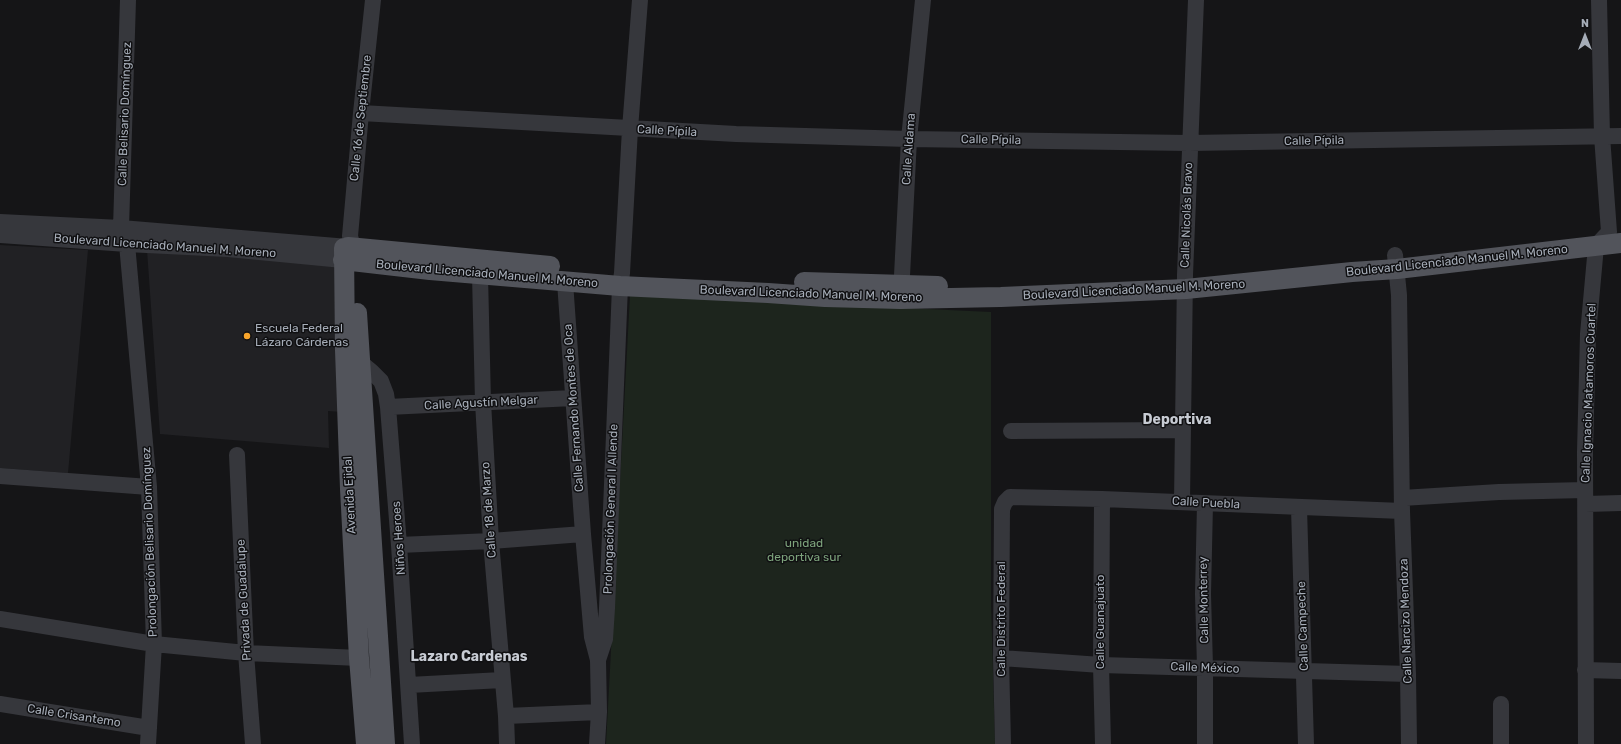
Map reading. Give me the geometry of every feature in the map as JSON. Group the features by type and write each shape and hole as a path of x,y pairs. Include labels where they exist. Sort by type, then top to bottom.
{"main road":[{"name":"Boulevard Licenciado Manuel M. Moreno","path":"348,250 480,275 565,282 621,280 800,282 900,292 952,286 1185,282 1396,262 1612,238"},
{"name":"Boulevard Licenciado Manuel M. Moreno","path":"348,250 621,280"},
{"name":"Avenida Ejidal","path":"348,250 345,350 350,489 359,658 366,744"},
{"name":"Avenida Ejidal","path":"348,250 360,362 385,744"}],"street":[{"name":"Calle Belisario Domínguez","path":"121,228 128,0"},
{"name":"Calle 16 de Septiembre","path":"348,250 373,0"},
{"name":"Prolongación General I Allende","path":"597,744 599,712 598,660 605,639 607,608 621,280 630,129 640,0"},
{"name":"Calle Aldama","path":"900,292 909,139 923,0"},
{"name":"Calle Nicolás Bravo","path":"1182,502 1185,282 1189,143 1196,0"},
{"name":"Calle Ignacio Matamoros Cuartel","path":"1586,744 1585,670 1588,334 1612,238 1602,136 1600,0"},
{"name":"Calle Pípila","path":"361,112 630,129 909,139 1189,143 1621,136"},
{"name":"Boulevard Licenciado Manuel M. Moreno","path":"0,222 127,244 228,249 252,245"},
{"name":"Boulevard Licenciado Manuel M. Moreno","path":"0,235 48,231 121,228 252,245 348,250"},
{"name":"Prolongación Belisario Domínguez","path":"121,228 127,244 149,487 154,644 148,744"},
{"name":"Calle Narcizo Mendoza","path":"1396,262 1399,295 1402,504 1409,744"},
{"name":"Calle 18 de Marzo","path":"480,275 483,402 491,542 506,716 507,744"},
{"name":"Calle Fernando Montes de Oca","path":"565,282 582,534 592,637 598,660"},
{"name":"Niños Heroes","path":"345,350 381,381 386,394 399,545 412,744"},
{"name":"Calle Agustín Melgar","path":"388,407 573,398"},
{"path":"1011,431 1182,430"},
{"name":"Privada de Guadalupe","path":"237,455 246,653 252,744"},
{"path":"0,476 149,487"},
{"path":"1402,504 1499,492 1586,497 1621,503"},
{"name":"Calle Puebla","path":"1010,497 1182,502 1299,508 1402,504"},
{"name":"Calle Distrito Federal","path":"1004,744 1002,658 1002,508 1010,497"},
{"name":"Calle Guanajuato","path":"1102,499 1101,665 1104,744"},
{"name":"Calle Monterrey","path":"1205,504 1203,594 1205,744"},
{"name":"Calle Campeche","path":"1299,508 1306,744"},
{"path":"399,545 491,542 582,534"},
{"path":"0,620 154,644 246,653 359,658"},
{"name":"Calle México","path":"1002,658 1101,665 1408,674"},
{"path":"1585,670 1621,671"},
{"path":"409,685 502,680"},
{"name":"Calle Crisantemo","path":"0,704 149,728"},
{"path":"1501,704 1501,744"},
{"path":"506,716 599,712"}],"shaded area":[{"path":"0,245 88,250 68,473 0,468"},
{"name":"Escuela Federal Lázaro Cárdenas","path":"147,250 340,262 342,412 328,411 329,448 160,434"}],"green space":[{"name":"unidad deportiva sur","path":"630,295 991,312 991,603 995,744 606,744"}],"place":[{"name":"Escuela Federal Lázaro Cárdenas","path":"247,336"}],"district":[{"name":"Deportiva","path":"1177,420"},
{"name":"Lazaro Cardenas","path":"469,657"}]}
